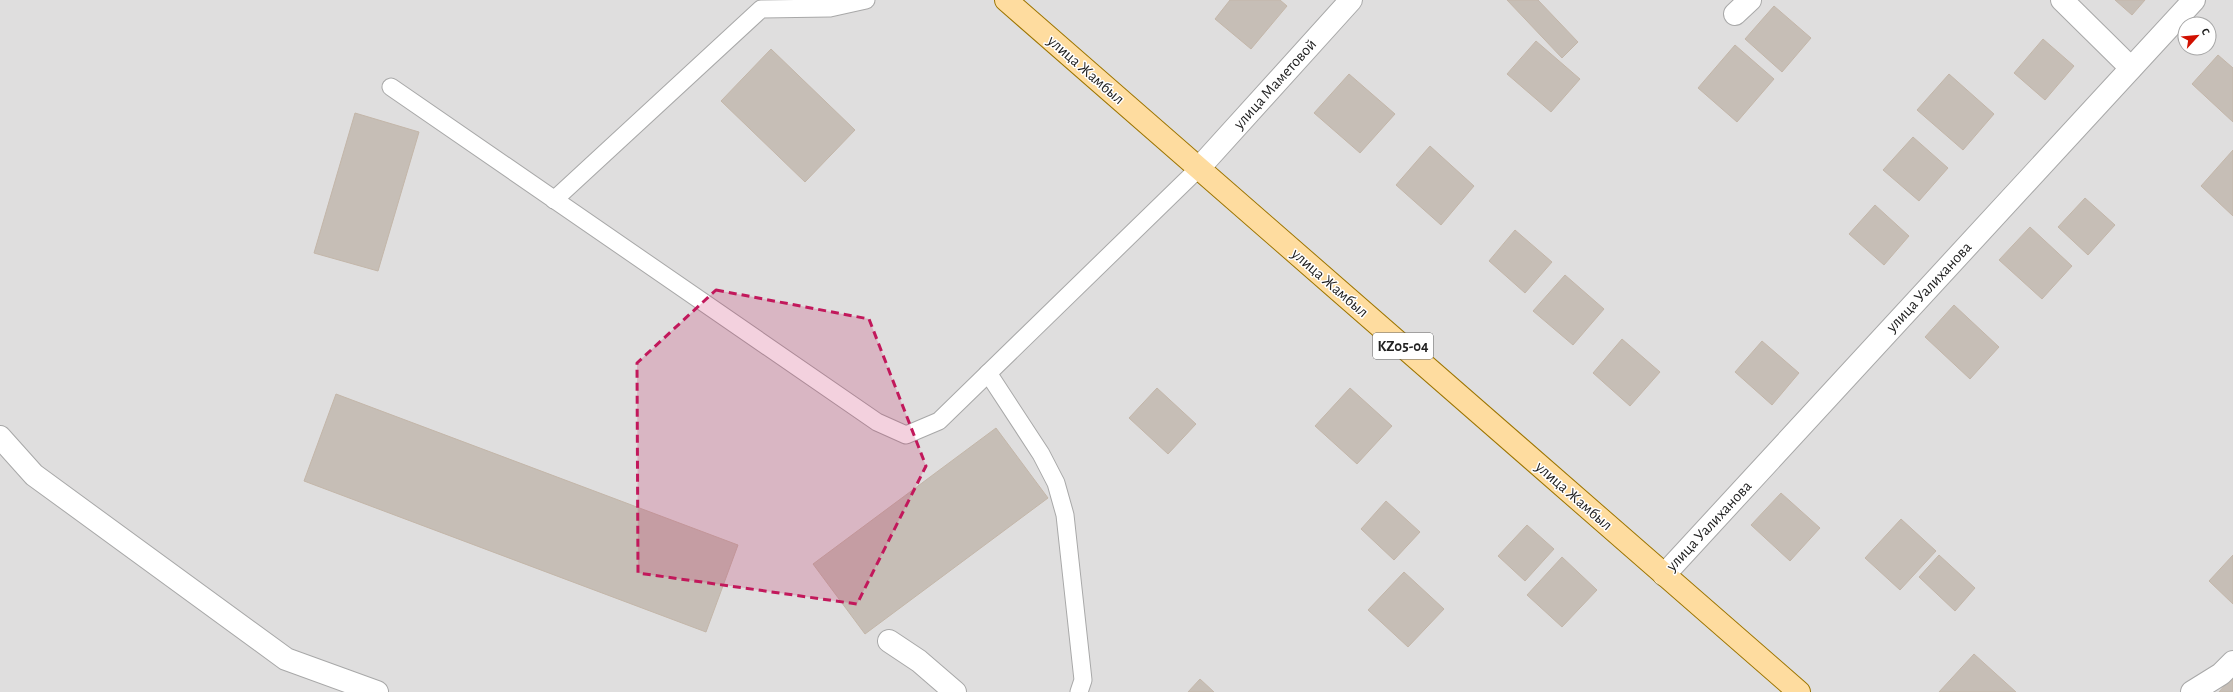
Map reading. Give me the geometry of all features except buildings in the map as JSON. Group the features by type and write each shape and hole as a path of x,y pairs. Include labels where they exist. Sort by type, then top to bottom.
{"main road":[{"name":"улица Жамбыл","path":"1006,0 1799,692"}],"street":[{"name":"улица Маметовой","path":"1199,168 1352,0"},
{"path":"2062,0 2131,68"},
{"name":"улица Уалиханова","path":"1664,575 2194,0"},
{"path":"0,437 34,475 286,659 377,692"},
{"path":"889,641 919,662 955,692"},
{"path":"2192,692 2221,674 2233,662"}],"lane":[{"path":"554,200 761,9 830,8 866,0"},
{"path":"391,87 877,422 906,435 939,421 1199,168"},
{"path":"988,373 1041,454 1056,483 1065,515 1083,680 1078,692"}],"highlighted area":[{"path":"716,290 869,319 926,466 857,604 638,573 637,363"}],"shaded area":[{"path":"0,0 2233,0 2233,692 0,692"}]}
